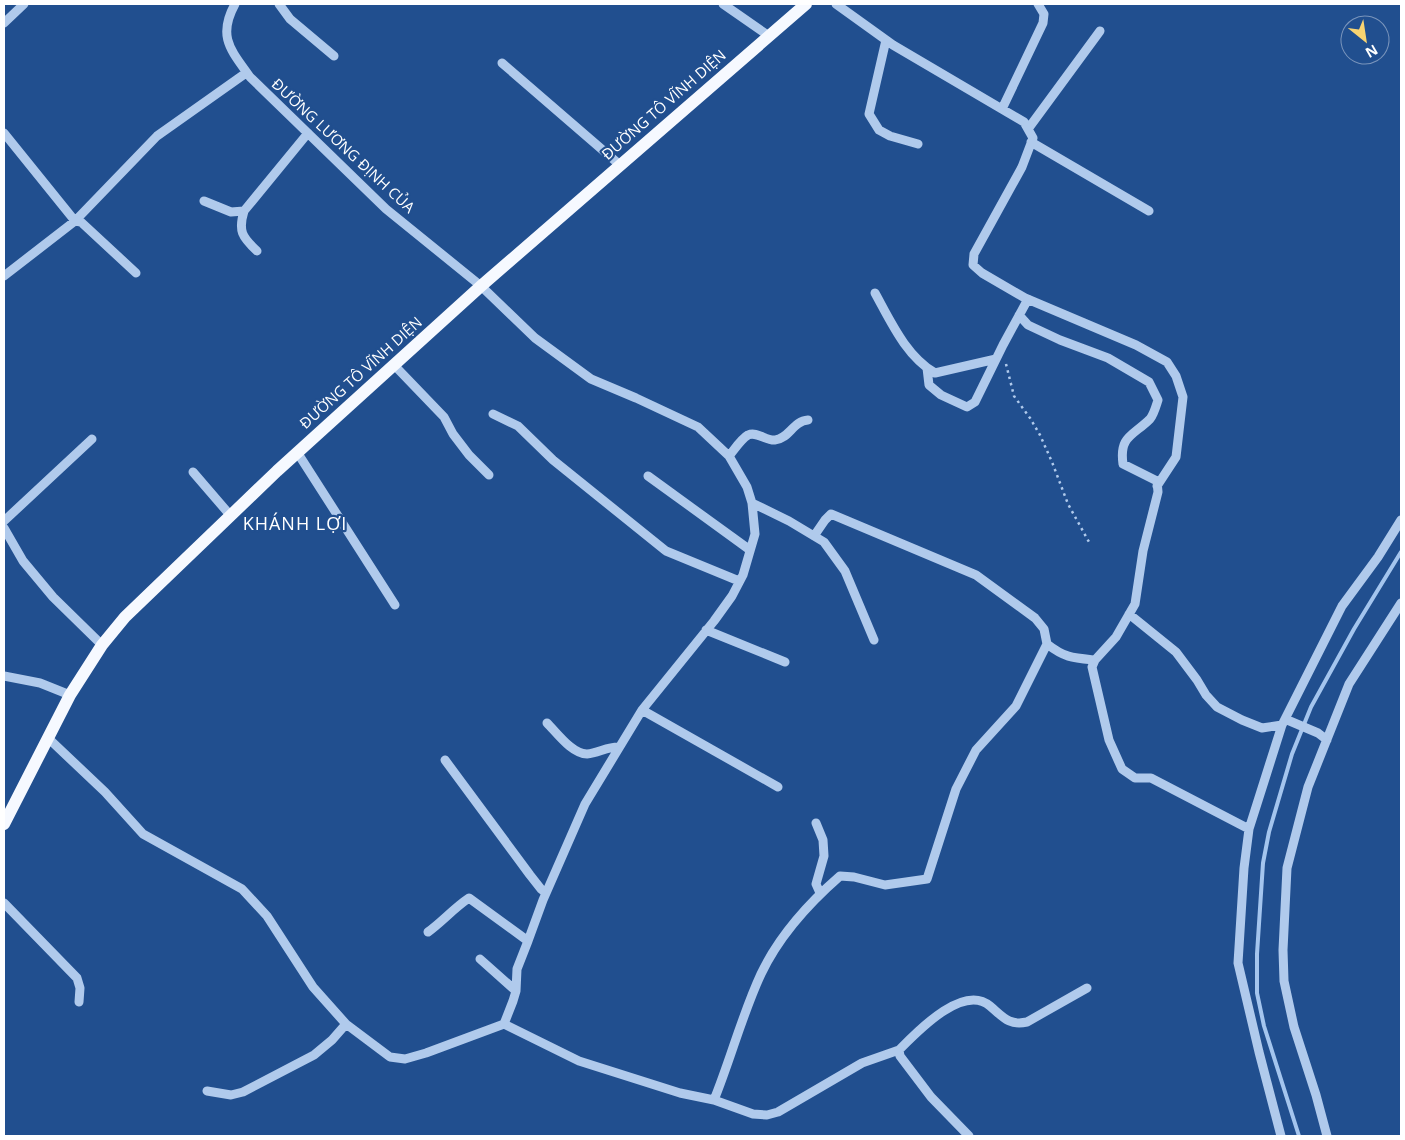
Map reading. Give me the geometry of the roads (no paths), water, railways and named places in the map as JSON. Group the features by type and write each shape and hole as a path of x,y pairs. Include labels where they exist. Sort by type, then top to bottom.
{"main road":[{"name":"ĐƯỜNG TÔ VĨNH DIỆN","path":"4,824 70,695 102,646 125,617 297,452 481,286 806,4"}],"street":[{"path":"4,23 24,4"},
{"name":"ĐƯỜNG LƯƠNG ĐỊNH CỦA","path":"234,4 225,34 235,56 246,72 308,133 386,208 481,286 535,338 591,380 698,426 729,456 747,487 752,503 754,534 750,550 732,596 642,710 585,804 546,892 517,969 516,991 504,1024"},
{"path":"279,4 290,19 334,56"},
{"path":"723,4 769,36"},
{"path":"836,4 886,40 1024,122 1033,138 1022,167 974,254 973,265 982,273 1028,299 1136,345 1166,362 1176,376 1183,397 1176,457 1157,486"},
{"path":"1002,109 1043,23 1044,14 1038,4"},
{"path":"1028,129 1100,31"},
{"path":"886,40 869,114 879,130 890,136 918,144"},
{"path":"502,63 620,165"},
{"path":"4,276 75,221 157,136 246,72"},
{"path":"4,133 75,221 81,222 136,273"},
{"path":"257,251 246,240 240,226 244,211 308,133"},
{"path":"1031,142 1149,211"},
{"path":"204,201 231,212 244,211"},
{"path":"875,293 903,342 922,366 935,373 996,359"},
{"path":"927,368 929,385 942,395 967,407 975,402 1028,299"},
{"path":"1019,315 1028,325 1060,340 1108,358 1149,382 1158,400 1151,417 1127,438 1121,452 1122,464 1156,481 1158,492 1143,551 1135,604 1116,637 1095,660 1092,667 1109,740 1122,769 1134,778 1152,778 1249,829"},
{"path":"394,365 444,417 453,434 469,455 489,475"},
{"path":"493,414 518,426 553,460 666,551 739,581"},
{"path":"729,456 748,435 754,434 771,440 777,440 784,437 800,421 808,420"},
{"path":"4,521 92,439"},
{"path":"297,452 395,605"},
{"path":"193,472 230,515"},
{"path":"648,476 750,550"},
{"path":"752,503 789,521 824,542 845,571 874,640"},
{"path":"714,1100 728,1065 744,1015 762,972 796,920 820,893 840,876 854,876 885,885 927,878 956,789 976,750 1016,706 1047,644 1044,630 1035,618 976,575 832,514 824,520 814,536"},
{"path":"1281,1136 1258,1052 1238,963 1244,868 1249,829 1286,722 1342,606 1378,557 1401,520"},
{"path":"4,528 23,561 52,597 102,646"},
{"path":"1327,1136 1294,1027 1284,982 1283,950 1287,868 1308,787 1349,684 1401,603"},
{"path":"1129,614 1176,652 1206,695 1217,707 1262,728 1286,722 1318,733 1327,740"},
{"path":"706,630 785,662"},
{"path":"1047,644 1057,652 1069,657 1095,660"},
{"path":"4,676 40,683 70,695"},
{"path":"642,710 778,787"},
{"path":"547,723 573,749 581,753 589,754 610,747 618,747"},
{"path":"48,738 105,792 143,834 242,889 266,916 313,987 346,1024 390,1057 404,1059 426,1053 504,1024 578,1061 680,1093 714,1100 753,1114 767,1115 778,1112 862,1063 899,1050 925,1023 960,1002 973,1000 989,1005 1001,1017 1018,1024 1028,1022 1087,988"},
{"path":"445,760 530,875 541,889 546,892"},
{"path":"816,823 824,847 824,863 816,884 820,893"},
{"path":"428,932 470,898 528,941"},
{"path":"4,903 77,978 80,988 79,1002"},
{"path":"480,959 516,991"},
{"path":"207,1091 231,1095 243,1092 314,1055 332,1040 346,1024"},
{"path":"899,1050 900,1056 931,1097 969,1136"}],"waterway":[{"path":"1299,1136 1264,1026 1257,993 1257,954 1263,863 1269,832 1292,754 1311,707 1354,629 1401,552"}],"district":[{"name":"KHÁNH LỢI","path":"295,524"}]}
